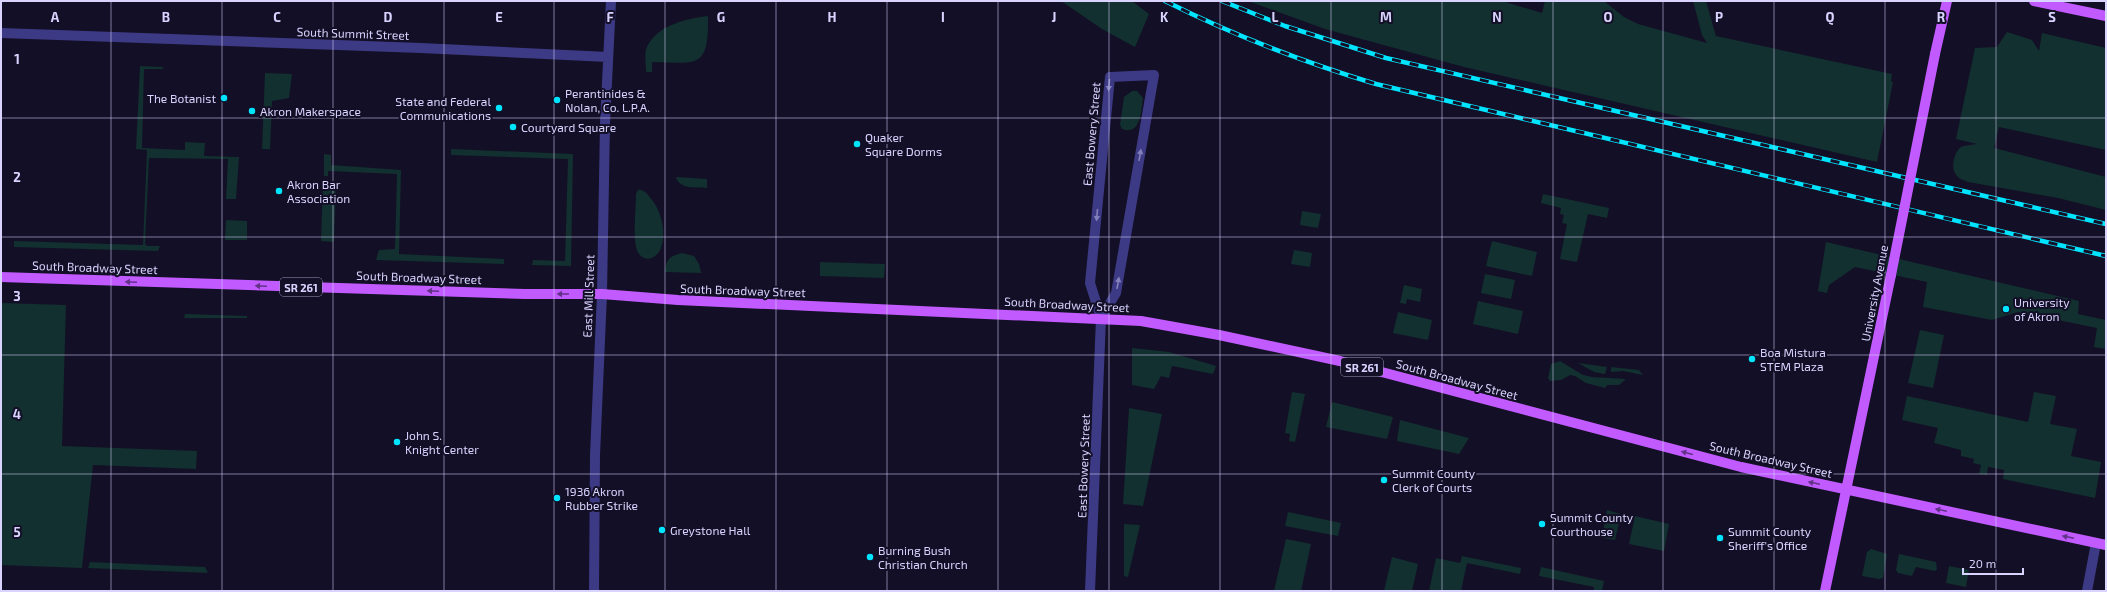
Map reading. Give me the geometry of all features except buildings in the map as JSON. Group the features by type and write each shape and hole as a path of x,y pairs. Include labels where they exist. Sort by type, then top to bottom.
{"main road":[{"name":"University Avenue","path":"1825,591 1947,1"},
{"path":"2034,1 2106,16"},
{"name":"South Broadway Street","path":"1,277 525,294 602,294 678,300 1141,321 1203,332 1340,361 1741,467 2101,544"}],"street":[{"name":"East Mill Street","path":"594,591 595,455 602,294 608,57 611,1"},
{"name":"South Summit Street","path":"1,33 437,49 608,57"},
{"name":"East Bowery Street","path":"1090,591 1101,318 1090,283 1110,77 1154,75 1116,293 1101,318"},
{"path":"2087,591 2101,544"}],"green space":[{"path":"1061,1 1132,1 1149,14 1135,47 1102,29"},
{"path":"1248,1 1502,1 1542,13 1545,1 1604,1 1624,17 1638,24 1707,43 1702,35 1693,1 1706,1 1716,36 1892,74 1891,81 1893,82 1877,162 1464,67 1325,29"},
{"path":"708,16 708,34 703,55 697,60 690,62 652,62 652,72 646,72 646,50 652,39 658,33 673,24"},
{"path":"2007,32 2032,40 2039,51 2042,33 2106,48 2106,150 1999,127 1994,148 2106,177 2106,210 2058,198 1968,182 1962,180 1956,175 1953,163 1959,149 1963,146 1977,144 1956,139 1975,48 1997,47"},
{"path":"140,66 162,67 164,69 144,69 142,148 185,150 185,142 205,143 204,156 239,157 236,199 226,199 228,159 149,158 145,244 147,246 160,246 158,251 14,247 14,241 143,245 147,150 136,149"},
{"path":"265,73 292,74 289,98 272,101 270,149 262,149"},
{"path":"1132,91 1137,91 1143,98 1139,121 1133,129 1122,129 1120,125 1124,97"},
{"path":"451,149 573,154 571,266 532,265 533,260 565,261 568,159 451,155"},
{"path":"324,154 331,155 331,165 401,170 399,254 504,259 504,264 376,260 379,250 395,249 397,174 328,171 328,176 324,176"},
{"path":"676,177 707,179 707,188 693,188 685,186 678,181"},
{"path":"323,181 336,182 334,242 321,241"},
{"path":"638,190 644,191 648,194 656,205 661,217 663,231 660,250 654,257 646,259 640,255 636,247 635,221 636,194"},
{"path":"1543,194 1609,208 1607,218 1588,214 1577,262 1560,259 1567,224 1562,223 1564,215 1560,214 1561,208 1541,203"},
{"path":"1302,211 1321,214 1318,228 1300,225"},
{"path":"226,220 247,221 247,240 225,240"},
{"path":"1492,241 1537,252 1532,276 1486,266"},
{"path":"1826,242 2079,301 2078,314 2106,320 2106,349 2094,347 2097,328 2018,312 1992,320 1923,307 1927,282 1855,267 1829,285 1827,293 1818,291"},
{"path":"1294,250 1312,253 1310,267 1291,264"},
{"path":"682,253 694,256 699,264 701,273 665,272 666,264 669,259 674,255"},
{"path":"820,262 885,264 884,278 820,276"},
{"path":"1485,274 1515,280 1511,299 1481,293"},
{"path":"1404,285 1422,289 1420,302 1407,299 1406,304 1400,303"},
{"path":"1478,301 1523,311 1518,334 1473,324"},
{"path":"1,303 66,305 62,446 197,451 196,469 93,465 82,568 1,565"},
{"path":"1398,312 1432,320 1428,340 1393,333"},
{"path":"185,314 247,316 247,318 184,318"},
{"path":"1920,330 1944,335 1933,388 1908,383"},
{"path":"1132,348 1169,352 1216,366 1213,374 1172,366 1169,378 1161,376 1154,389 1132,385"},
{"path":"1560,361 1583,375 1626,379 1619,385 1607,385 1605,388 1586,383 1575,376 1570,375 1561,380 1550,381 1548,378 1551,364"},
{"path":"1578,363 1607,367 1605,374 1594,372"},
{"path":"1611,367 1639,370 1643,375 1623,371 1611,372"},
{"path":"1292,392 1305,394 1295,442 1289,441 1290,434 1285,433"},
{"path":"2034,392 2056,396 2050,424 2077,429 2071,456 2101,462 2095,498 2003,479 2004,470 1988,467 1987,475 1979,474 1981,465 1973,463 1974,459 1961,456 1961,450 1934,443 1938,428 1902,420 1907,396 2028,422"},
{"path":"1332,402 1393,417 1387,439 1326,427"},
{"path":"1129,408 1162,414 1143,506 1123,504"},
{"path":"1400,420 1469,438 1459,454 1397,441"},
{"path":"1607,510 1621,514 1615,540 1602,538"},
{"path":"1288,512 1341,523 1338,536 1285,526"},
{"path":"1635,516 1669,524 1664,551 1629,544"},
{"path":"1124,524 1140,525 1128,577 1124,576"},
{"path":"1286,539 1311,544 1301,591 1274,591"},
{"path":"1871,549 1887,554 1883,578 1879,579 1862,576 1867,552"},
{"path":"1899,554 1936,562 1937,569 1935,571 1916,567 1912,576 1898,573 1896,570"},
{"path":"1462,556 1521,568 1520,574 1467,563 1461,591 1429,591 1436,558 1460,563"},
{"path":"1392,557 1418,564 1412,591 1384,591"},
{"path":"90,562 205,567 208,573 88,568"},
{"path":"1949,566 1969,570 1966,587 1946,583"},
{"path":"1541,567 1604,581 1602,591 1594,591 1594,587 1539,576"}],"railway":[{"path":"1165,1 1216,25 1269,47 1322,67 1376,84 2106,256"},
{"path":"1222,1 1285,26 1386,58 2106,224"}],"place":[{"name":"The Botanist","path":"224,98"},
{"name":"Perantinides & Nolan, Co. L.P.A.","path":"557,100"},
{"name":"State and Federal Communications","path":"499,108"},
{"name":"Akron Makerspace","path":"252,111"},
{"name":"Courtyard Square","path":"513,127"},
{"name":"Quaker Square Dorms","path":"857,144"},
{"name":"Akron Bar Association","path":"279,191"},
{"name":"University of Akron","path":"2006,309"},
{"name":"Boa Mistura STEM Plaza","path":"1752,359"},
{"name":"John S. Knight Center","path":"397,442"},
{"name":"Summit County Clerk of Courts","path":"1384,480"},
{"name":"1936 Akron Rubber Strike","path":"557,498"},
{"name":"Summit County Courthouse","path":"1542,524"},
{"name":"Greystone Hall","path":"662,530"},
{"name":"Summit County Sheriff's Office","path":"1720,538"},
{"name":"Burning Bush Christian Church","path":"870,557"}]}
